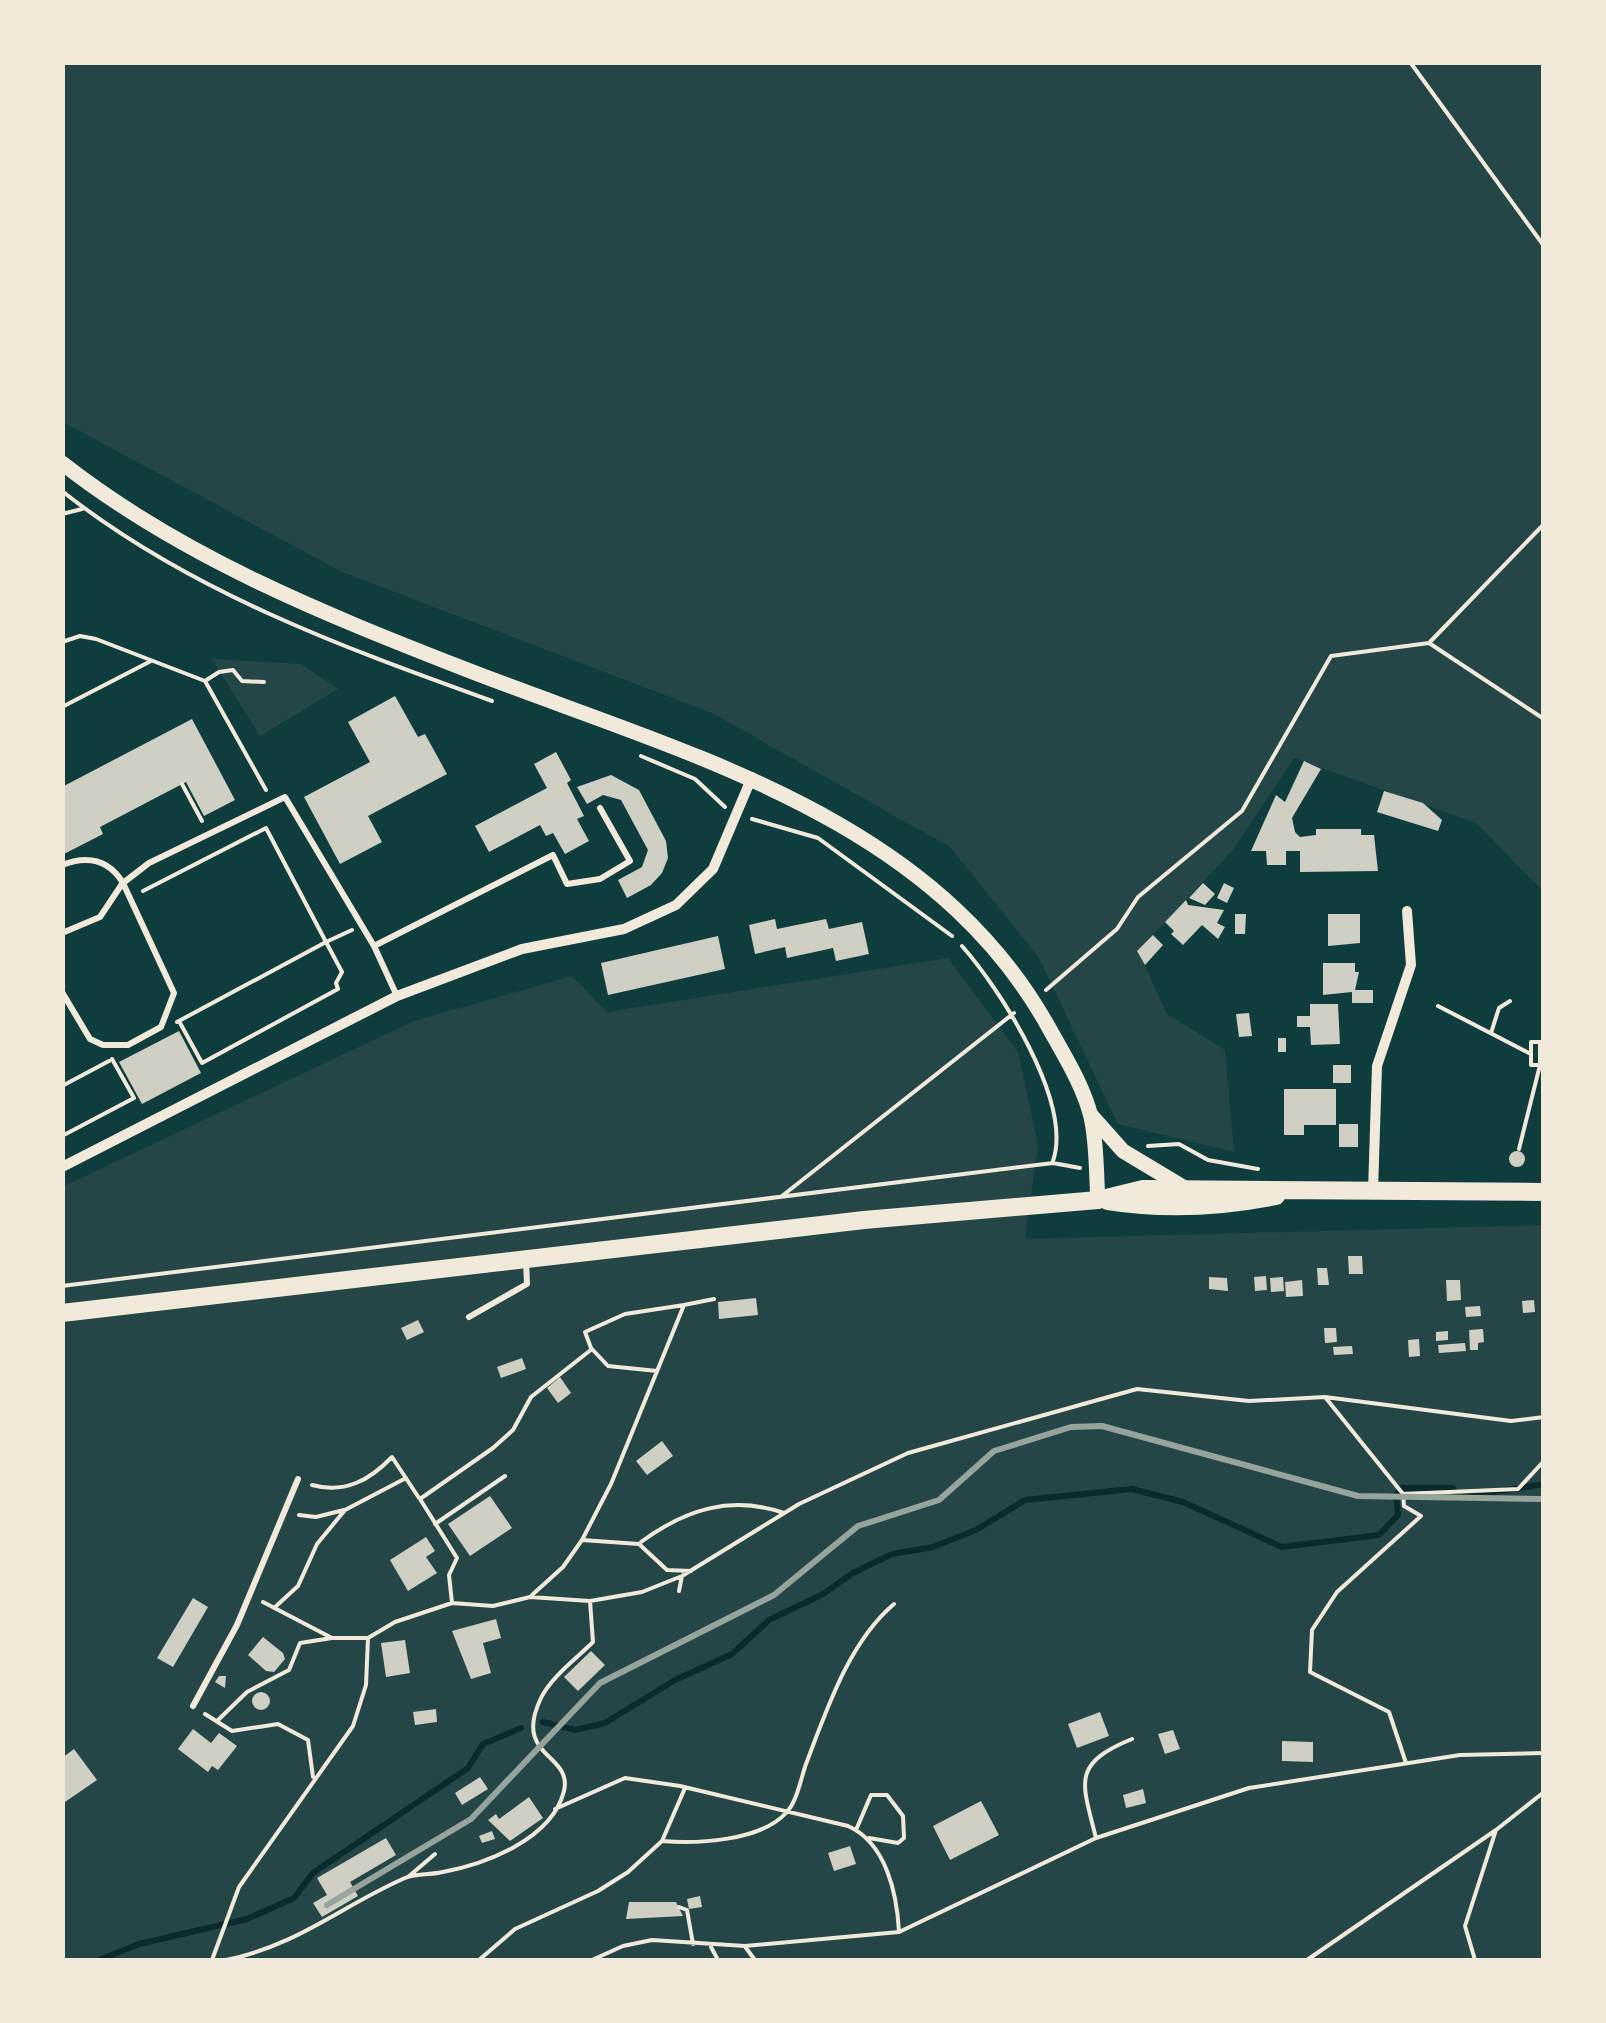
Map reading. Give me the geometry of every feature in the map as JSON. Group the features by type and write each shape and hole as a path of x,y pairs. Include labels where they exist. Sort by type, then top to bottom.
{"main road":[{"path":"62,1314 976,1208 1098,1200 1143,1189 1544,1192"},
{"path":"1098,1200 1144,1207 1235,1204 1296,1192"}],"street":[{"path":"62,463 111,501 257,583 463,668 752,776 830,818 932,885 1004,959 1034,1000 1091,1115 1136,1161 1183,1187"},
{"path":"62,1167 397,996 522,949 624,929 676,906 713,869 752,776"},
{"path":"1372,1191 1376,1066 1411,965 1407,911"},
{"path":"1091,1115 1098,1200"}],"lane":[{"path":"62,934 100,917 123,883 149,863 285,797 374,946 397,996"},
{"path":"374,946 553,855 567,884 600,879 630,862 600,808"},
{"path":"62,865 104,862 123,883 174,992 160,1027 128,1045 103,1045 90,1039 62,992"},
{"path":"469,1317 527,1284 526,1259"},
{"path":"192,1706 250,1595 298,1479"}],"path":[{"path":"1410,62 1544,246"},
{"path":"62,490 165,562 270,614 498,702"},
{"path":"62,514 111,501"},
{"path":"778,1200 1034,1000 1118,929 1138,898 1242,812 1331,656 1430,643 1544,524"},
{"path":"62,642 80,636 96,639 205,681 272,803"},
{"path":"1430,643 1544,719"},
{"path":"62,708 153,660"},
{"path":"205,681 233,670 242,681 264,682"},
{"path":"634,753 695,779 721,806 818,838 924,911 984,971 1012,1014 1045,1086 1056,1142 1052,1163"},
{"path":"182,784 209,834"},
{"path":"130,898 266,828 342,972 336,983 338,989 202,1063 179,1021"},
{"path":"160,1027 179,1021 360,926"},
{"path":"1492,1034 1499,1008 1510,1001"},
{"path":"1438,1006 1531,1054"},
{"path":"1519,1149 1540,1065 1542,1053 1542,1042 1531,1042 1531,1065 1540,1065"},
{"path":"62,1086 112,1059 128,1045"},
{"path":"62,1136 134,1098 112,1059"},
{"path":"1136,1161 1143,1148 1170,1142 1208,1160 1262,1170"},
{"path":"62,1286 1052,1163 1058,1168 1096,1169"},
{"path":"657,1371 608,1366 592,1349 585,1332 625,1314 714,1299"},
{"path":"530,1597 563,1567 582,1540 611,1484 684,1305"},
{"path":"420,1498 513,1430 531,1397 592,1349"},
{"path":"216,1721 247,1692 289,1670 300,1644 332,1638 368,1638 395,1622 452,1603 492,1606 530,1597 590,1602 642,1592 692,1571 784,1513 908,1453 1137,1389 1250,1401 1325,1398 1511,1421 1544,1417"},
{"path":"1325,1398 1400,1492 1404,1506 1421,1516 1337,1592 1312,1630 1310,1672 1389,1712 1406,1763"},
{"path":"298,1479 316,1487 346,1487 372,1478 392,1457 457,1558 449,1575 452,1603"},
{"path":"1400,1492 1518,1490 1544,1461"},
{"path":"435,1524 504,1476"},
{"path":"286,1509 316,1517 345,1510 406,1478"},
{"path":"638,1544 665,1524 718,1505 752,1502 784,1513"},
{"path":"274,1608 298,1586 317,1544 345,1510"},
{"path":"582,1540 638,1544 668,1570 692,1571"},
{"path":"679,1590 682,1576"},
{"path":"250,1595 332,1638"},
{"path":"408,1877 446,1872 504,1851 534,1834 555,1809 564,1792 562,1771 534,1742 532,1724 542,1694 593,1642 590,1602"},
{"path":"662,1841 708,1843 774,1822 788,1812 824,1716 871,1623 894,1604"},
{"path":"212,1960 240,1887 352,1726 366,1685 368,1638"},
{"path":"192,1706 232,1731 278,1724 308,1740 314,1777"},
{"path":"1096,1838 1084,1791 1088,1767 1099,1752 1132,1739"},
{"path":"592,1960 652,1940 745,1946 899,1932 1096,1838 1249,1788 1406,1763 1542,1753"},
{"path":"555,1809 625,1778 788,1812 856,1830 869,1838 898,1843 904,1838 903,1816 887,1794 870,1795 856,1830"},
{"path":"479,1960 515,1929 598,1891 628,1872 662,1841 685,1788"},
{"path":"1307,1960 1496,1830 1544,1792"},
{"path":"1475,1960 1465,1926 1496,1830"},
{"path":"869,1838 898,1905 899,1932"},
{"path":"226,1960 312,1931 408,1877 436,1854"},
{"path":"678,1907 686,1910 693,1944"},
{"path":"710,1945 718,1960"},
{"path":"745,1946 754,1960"}],"shaded area":[{"path":"62,63 1543,63 1543,891 1476,823 1294,758 1232,851 1138,951 1167,1014 1225,1050 1234,1152 1118,1124 1039,958 950,847 712,713 342,572 63,422"},
{"path":"212,659 301,664 338,689 260,736"},
{"path":"948,958 1018,1052 1038,1145 1025,1239 1543,1225 1543,1960 63,1960 62,1187 414,1021 572,976 607,1012"}],"building":[{"path":"395,696 418,737 425,734 447,774 368,816 382,842 340,864 304,797 370,762 348,722"},
{"path":"192,719 235,800 204,816 186,782 100,827 103,834 62,855 62,787"},
{"path":"556,752 571,780 567,783 584,816 577,819 589,841 565,854 553,833 546,836 540,825 489,852 475,826 547,788 534,764"},
{"path":"1304,761 1321,769 1292,818 1295,832 1300,837 1316,835 1316,829 1361,829 1361,835 1374,835 1378,871 1300,872 1300,851 1286,851 1286,865 1267,865 1266,851 1251,851 1276,795 1285,802"},
{"path":"611,775 639,790 666,841 668,858 662,873 651,885 627,898 618,880 642,867 648,850 621,800 603,795 587,804 577,787"},
{"path":"1384,791 1423,803 1442,820 1438,831 1377,812"},
{"path":"1203,883 1215,894 1205,905 1189,898"},
{"path":"1224,883 1234,888 1227,903 1217,898"},
{"path":"1186,900 1188,905 1224,910 1217,923 1225,927 1218,939 1202,925 1183,945 1171,934 1174,931 1165,922"},
{"path":"1235,914 1246,914 1245,934 1235,934"},
{"path":"1328,914 1360,914 1360,943 1328,946"},
{"path":"775,919 777,929 826,919 829,929 862,922 869,954 836,961 833,948 787,958 785,947 755,954 749,925"},
{"path":"1153,935 1163,945 1145,965 1137,951"},
{"path":"718,936 725,969 608,995 601,963"},
{"path":"1323,963 1355,963 1355,972 1359,972 1355,990 1373,990 1373,1003 1352,1003 1352,992 1323,995"},
{"path":"1310,1004 1338,1004 1340,1044 1311,1045 1310,1027 1297,1027 1297,1016 1310,1016"},
{"path":"1249,1013 1252,1036 1239,1037 1236,1014"},
{"path":"179,1031 201,1073 142,1104 119,1062"},
{"path":"1278,1038 1286,1038 1286,1052 1278,1052"},
{"path":"1333,1065 1351,1065 1351,1083 1333,1083"},
{"path":"1284,1089 1336,1089 1336,1125 1304,1125 1304,1135 1284,1135"},
{"path":"1339,1124 1358,1124 1358,1147 1339,1147"},
{"path":"1517,1151 1525,1159 1517,1167 1509,1159"},
{"path":"1348,1256 1362,1256 1363,1274 1349,1274"},
{"path":"1317,1268 1327,1268 1329,1285 1318,1285"},
{"path":"1266,1276 1267,1290 1255,1291 1254,1277"},
{"path":"1209,1277 1227,1278 1228,1291 1209,1289"},
{"path":"1283,1277 1284,1291 1271,1292 1270,1278"},
{"path":"1302,1280 1303,1296 1286,1297 1285,1282"},
{"path":"1446,1280 1460,1280 1461,1300 1447,1301"},
{"path":"756,1298 758,1315 719,1319 718,1302"},
{"path":"1534,1300 1535,1312 1523,1313 1522,1301"},
{"path":"1480,1306 1481,1316 1466,1317 1465,1307"},
{"path":"418,1320 424,1332 407,1340 401,1328"},
{"path":"1324,1328 1336,1328 1337,1342 1325,1343"},
{"path":"1483,1329 1484,1342 1478,1343 1478,1350 1470,1350 1469,1330"},
{"path":"1448,1331 1448,1340 1436,1341 1436,1332"},
{"path":"1419,1339 1420,1356 1409,1357 1408,1340"},
{"path":"1465,1343 1466,1351 1439,1353 1438,1345"},
{"path":"1352,1346 1353,1354 1334,1355 1333,1347"},
{"path":"522,1358 526,1369 501,1378 497,1367"},
{"path":"560,1377 571,1393 558,1403 547,1388"},
{"path":"662,1441 673,1456 647,1475 636,1461"},
{"path":"490,1496 512,1528 470,1556 448,1524"},
{"path":"426,1537 435,1551 426,1557 437,1573 408,1591 390,1560"},
{"path":"193,1598 208,1607 173,1667 157,1658"},
{"path":"496,1619 501,1638 483,1643 491,1673 471,1679 452,1631"},
{"path":"263,1637 285,1659 274,1672 266,1671 248,1655"},
{"path":"405,1640 410,1673 386,1677 381,1643"},
{"path":"591,1651 605,1665 578,1691 564,1677"},
{"path":"219,1676 226,1676 225,1688 215,1682"},
{"path":"261,1692 270,1701 261,1710 252,1701"},
{"path":"436,1709 437,1722 415,1725 413,1712"},
{"path":"1100,1712 1109,1736 1077,1748 1068,1724"},
{"path":"193,1729 211,1743 219,1733 237,1746 218,1770 212,1766 208,1772 178,1749"},
{"path":"1173,1730 1180,1749 1165,1754 1158,1734"},
{"path":"1282,1741 1313,1742 1313,1762 1282,1761"},
{"path":"74,1749 97,1780 62,1804 62,1758"},
{"path":"480,1777 488,1789 462,1805 455,1793"},
{"path":"1143,1789 1146,1803 1126,1808 1123,1795"},
{"path":"529,1797 543,1818 510,1841 488,1820 496,1814 499,1819"},
{"path":"981,1801 999,1835 950,1860 933,1826"},
{"path":"492,1831 495,1839 482,1843 479,1836"},
{"path":"386,1838 396,1855 350,1882 358,1896 322,1917 313,1903 327,1895 317,1878"},
{"path":"850,1846 856,1864 834,1871 828,1853"},
{"path":"700,1896 702,1907 689,1909 687,1899"},
{"path":"629,1902 676,1902 683,1916 626,1919"}],"waterway":[{"path":"543,1722 575,1730 605,1723 675,1680 732,1654 769,1620 823,1594 853,1573 892,1554 933,1547 976,1530 1025,1500 1132,1489 1183,1502 1282,1547 1379,1535 1398,1515 1396,1495 1402,1488 1453,1488 1457,1498 1544,1484"},
{"path":"99,1960 139,1944 247,1919 294,1898 313,1873 468,1768 483,1744 521,1728"}],"railway":[{"path":"327,1905 471,1819 600,1683 774,1595 858,1526 939,1500 994,1451 1071,1427 1102,1426 1358,1496 1544,1499"}]}
